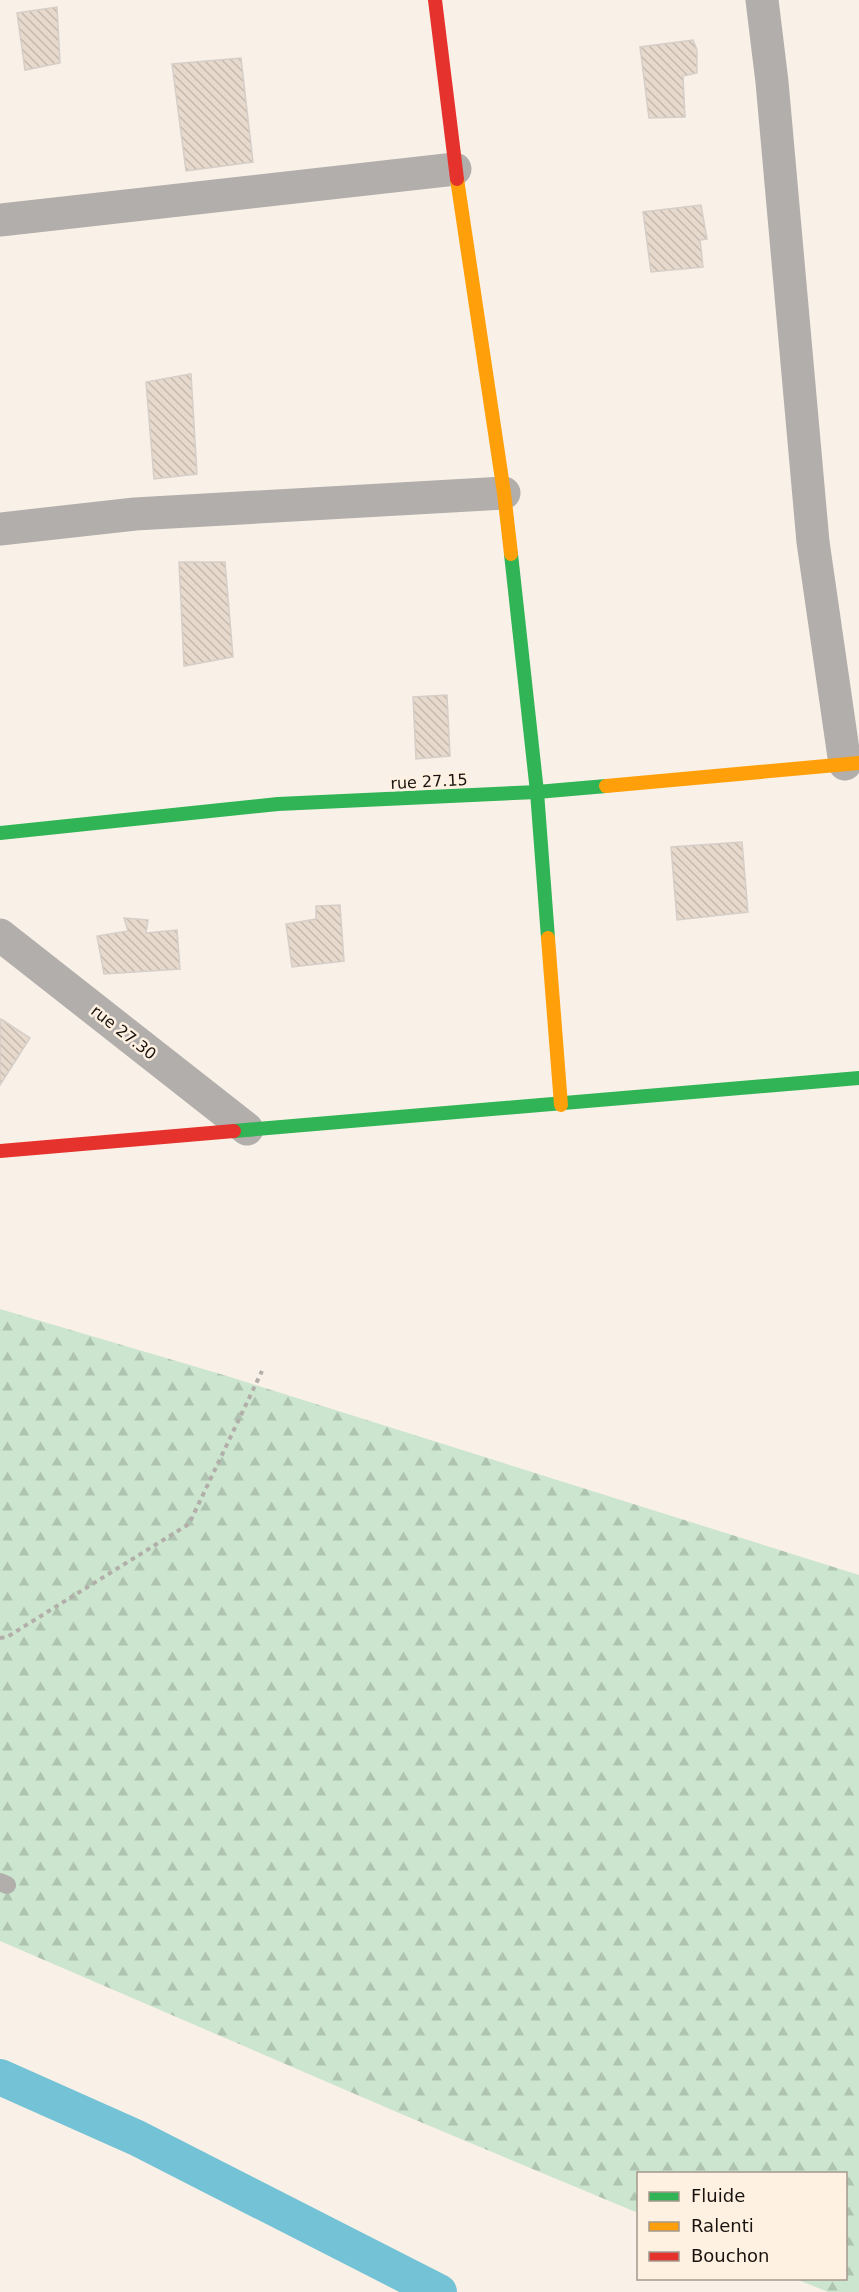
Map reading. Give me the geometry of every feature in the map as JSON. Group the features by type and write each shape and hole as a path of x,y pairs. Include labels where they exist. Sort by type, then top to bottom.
{"street":[{"path":"435,0 455,169 504,493 537,792 561,1105"},
{"path":"762,0 773,93 813,542 852,763"},
{"path":"0,220 455,169"},
{"path":"0,529 135,514 504,493"},
{"name":"rue 27.15","path":"0,833 278,804 537,792 852,763"},
{"name":"rue 27.30","path":"0,935 247,1129"},
{"path":"0,1151 859,1078"}],"path":[{"path":"0,1638 7,1638 189,1524 262,1371"}],"green space":[{"path":"0,1309 227,1376 859,1575 859,2292 828,2292 798,2280 847,2280 847,2172 637,2172 637,2213 0,1941"}],"building":[{"path":"57,7 60,63 25,70 17,13"},
{"path":"693,40 697,50 697,73 683,76 685,117 649,118 640,47"},
{"path":"241,58 253,162 186,171 172,64"},
{"path":"701,205 707,239 700,240 703,267 651,272 643,212"},
{"path":"191,374 197,474 154,479 146,382"},
{"path":"179,562 225,562 233,657 184,666"},
{"path":"447,695 450,756 416,759 413,697"},
{"path":"742,842 748,912 677,920 671,847"},
{"path":"340,905 344,961 292,967 286,924 316,919 316,906"},
{"path":"124,918 148,920 146,933 177,930 180,969 104,974 97,936 128,931"},
{"path":"1,1019 30,1038 0,1085 0,1021"}],"waterway":[{"path":"0,2077 137,2138 439,2292"}],"traffic: fast":[{"path":"511,554 537,792 548,938"},
{"path":"0,833 278,804 537,792 606,786"},
{"path":"234,1131 859,1078"}],"traffic: slow":[{"path":"457,179 511,554"},
{"path":"606,786 859,763"},
{"path":"548,938 561,1105"}],"traffic: jam":[{"path":"435,0 457,179"},
{"path":"0,1151 234,1131"}]}
